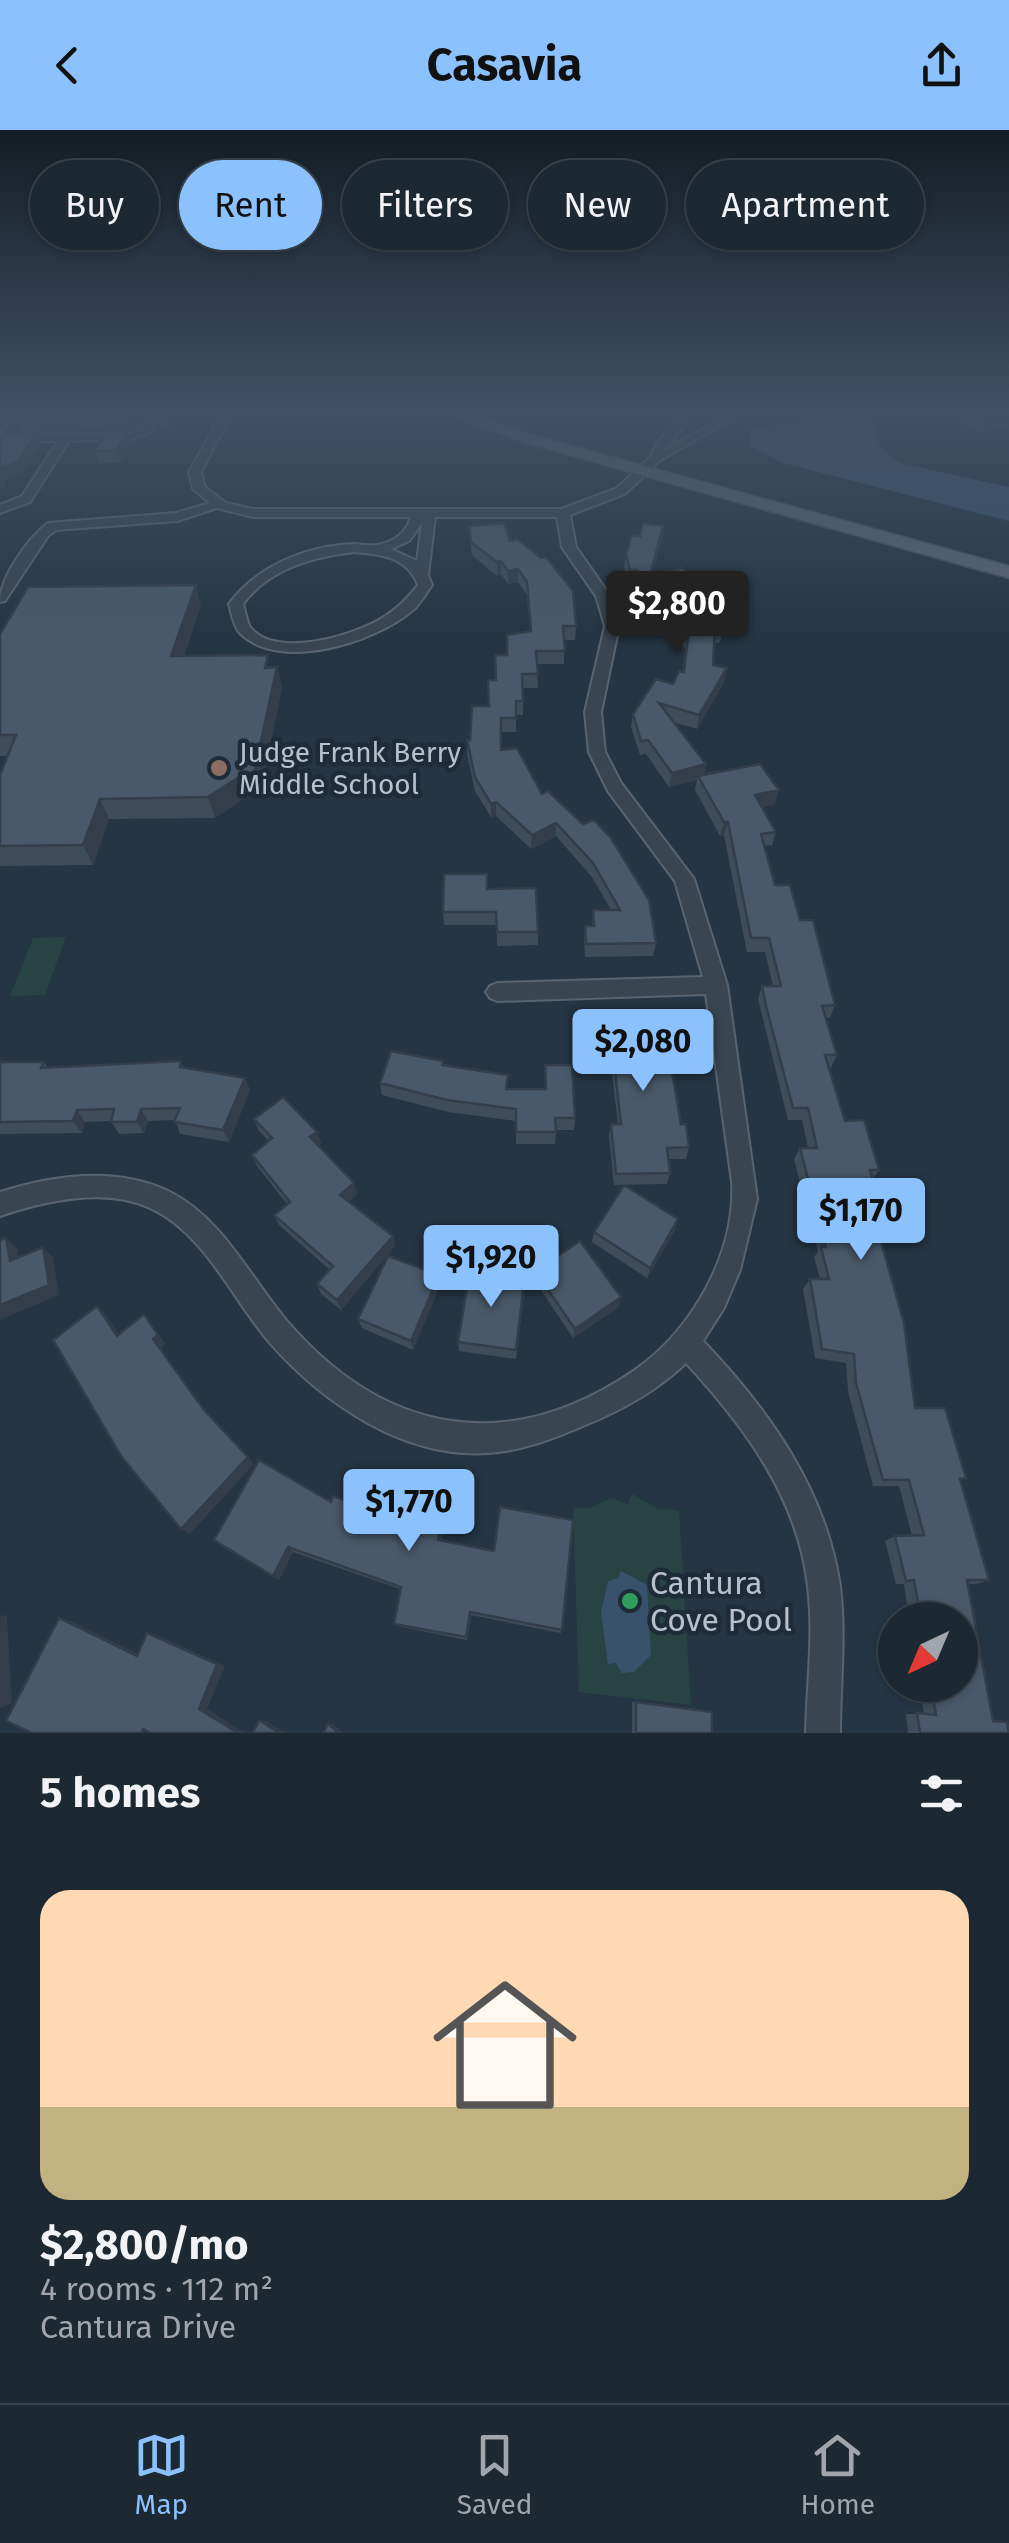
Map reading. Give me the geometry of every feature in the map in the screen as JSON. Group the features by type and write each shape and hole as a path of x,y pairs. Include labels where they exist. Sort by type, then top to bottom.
{"main road":[{"path":"719,486 1009,572"},
{"path":"732,486 1009,555"}],"street":[{"path":"0,509 26,499 35,486"},
{"path":"198,486 218,504 253,513 423,514 562,514 627,486"},
{"path":"0,598 43,533 52,526 178,517 218,504"},
{"path":"423,514 424,585 420,598 408,610 355,638 331,645 280,646 259,639 236,617 236,604 258,579 332,550 376,549 408,537 423,514"},
{"path":"0,1204 66,1189 109,1189 157,1199 196,1224 291,1351 341,1392 407,1427 471,1440 538,1429 605,1403 688,1346 733,1254 746,1201 717,986 685,880 609,779 597,751 592,700 611,646 612,624 599,590 568,552 562,514"},
{"path":"376,549 412,562 422,573"},
{"path":"496,992 717,986"},
{"path":"688,1346 745,1404 812,1524 824,1589 823,1733"}],"green space":[{"path":"66,937 45,995 10,996 33,938"},
{"name":"Cantura Cove Pool","path":"632,1494 658,1509 679,1510 691,1705 579,1692 573,1508 590,1508 611,1498 628,1504"}],"water":[{"path":"872,486 1009,487 1009,521"},
{"path":"621,1571 647,1585 651,1655 634,1672 622,1673 616,1663 608,1664 601,1612 608,1581 618,1578"}],"building":[{"path":"504,523 510,541 517,539 541,558 546,557 573,591 576,626 563,626 565,651 536,651 538,674 522,674 523,701 516,701 516,718 501,718 501,750 517,748 542,794 548,791 583,824 594,820 611,838 649,900 656,943 586,944 585,926 594,926 593,910 620,910 593,863 556,823 532,835 496,802 491,804 475,777 467,740 472,706 489,706 488,680 496,680 495,655 507,655 507,635 531,631 527,582 518,569 508,571 501,561 471,542 469,526"},
{"path":"643,523 663,526 650,575 683,568 715,605 709,606 723,628 715,629 713,665 727,668 699,715 659,703 706,764 672,773 648,740 641,741 633,714 656,679 673,684 679,671 684,672 688,636 668,602 637,570 630,570 626,554 632,535 640,536"},
{"path":"196,585 171,656 268,655 265,668 277,667 254,773 245,773 208,797 100,799 83,845 0,846 0,775 16,735 0,735 0,634 28,587"},
{"path":"760,764 779,790 755,795 776,832 761,834 775,885 790,885 800,920 813,920 835,1005 822,1006 837,1055 825,1055 845,1121 864,1120 879,1170 870,1170 887,1231 878,1231 904,1323 915,1408 945,1408 966,1478 960,1479 989,1580 967,1580 971,1602 918,1602 914,1580 906,1581 895,1536 924,1535 909,1480 883,1480 856,1383 854,1354 822,1349 810,1279 829,1279 821,1247 826,1247 800,1148 817,1148 808,1108 793,1108 766,1006 762,986 781,986 769,938 751,938 728,822 724,822 698,776"},
{"path":"444,874 487,874 487,889 536,888 538,932 497,932 496,912 443,912"},
{"path":"597,1014 662,1014 681,1124 686,1124 689,1147 667,1148 670,1173 616,1174 611,1124 621,1124 611,1036 598,1036"},
{"path":"391,1051 443,1061 442,1065 508,1075 506,1089 546,1089 545,1065 572,1065 575,1118 555,1118 556,1132 516,1132 516,1109 447,1100 380,1083"},
{"path":"181,1061 180,1067 245,1078 223,1130 174,1122 180,1108 141,1109 137,1122 111,1122 114,1109 77,1110 73,1121 0,1122 0,1062 44,1062 41,1068"},
{"path":"283,1097 317,1132 310,1137 354,1183 340,1195 393,1236 337,1300 317,1284 333,1266 274,1215 290,1202 252,1155 272,1138 254,1119"},
{"path":"624,1185 678,1219 650,1268 594,1232"},
{"path":"6,1238 10,1261 43,1247 49,1285 0,1305 0,1240"},
{"path":"580,1241 621,1297 575,1329 535,1271"},
{"path":"388,1256 439,1275 411,1341 358,1319"},
{"path":"471,1263 497,1267 495,1279 524,1283 516,1350 458,1342"},
{"path":"97,1306 117,1336 144,1314 158,1335 153,1339 204,1410 248,1457 181,1529 121,1456 53,1340"},
{"path":"259,1460 331,1502 333,1496 412,1524 415,1512 442,1518 438,1540 494,1551 500,1507 573,1520 562,1630 470,1612 466,1637 394,1624 401,1587 288,1547 273,1576 214,1540"},
{"path":"59,1618 137,1656 147,1633 217,1664 199,1709 238,1733 151,1733 143,1729 141,1733 32,1733 6,1721"},
{"path":"978,1640 993,1721 1007,1722 1009,1733 920,1733 917,1713 936,1715 934,1702 978,1702"},
{"path":"636,1702 712,1712 712,1733 636,1733"},
{"path":"259,1720 279,1733 253,1733"},
{"path":"328,1724 339,1733 323,1733"}],"place":[{"name":"Judge Frank Berry Middle School","path":"219,768"},
{"name":"Cantura Cove Pool","path":"630,1601"}]}
